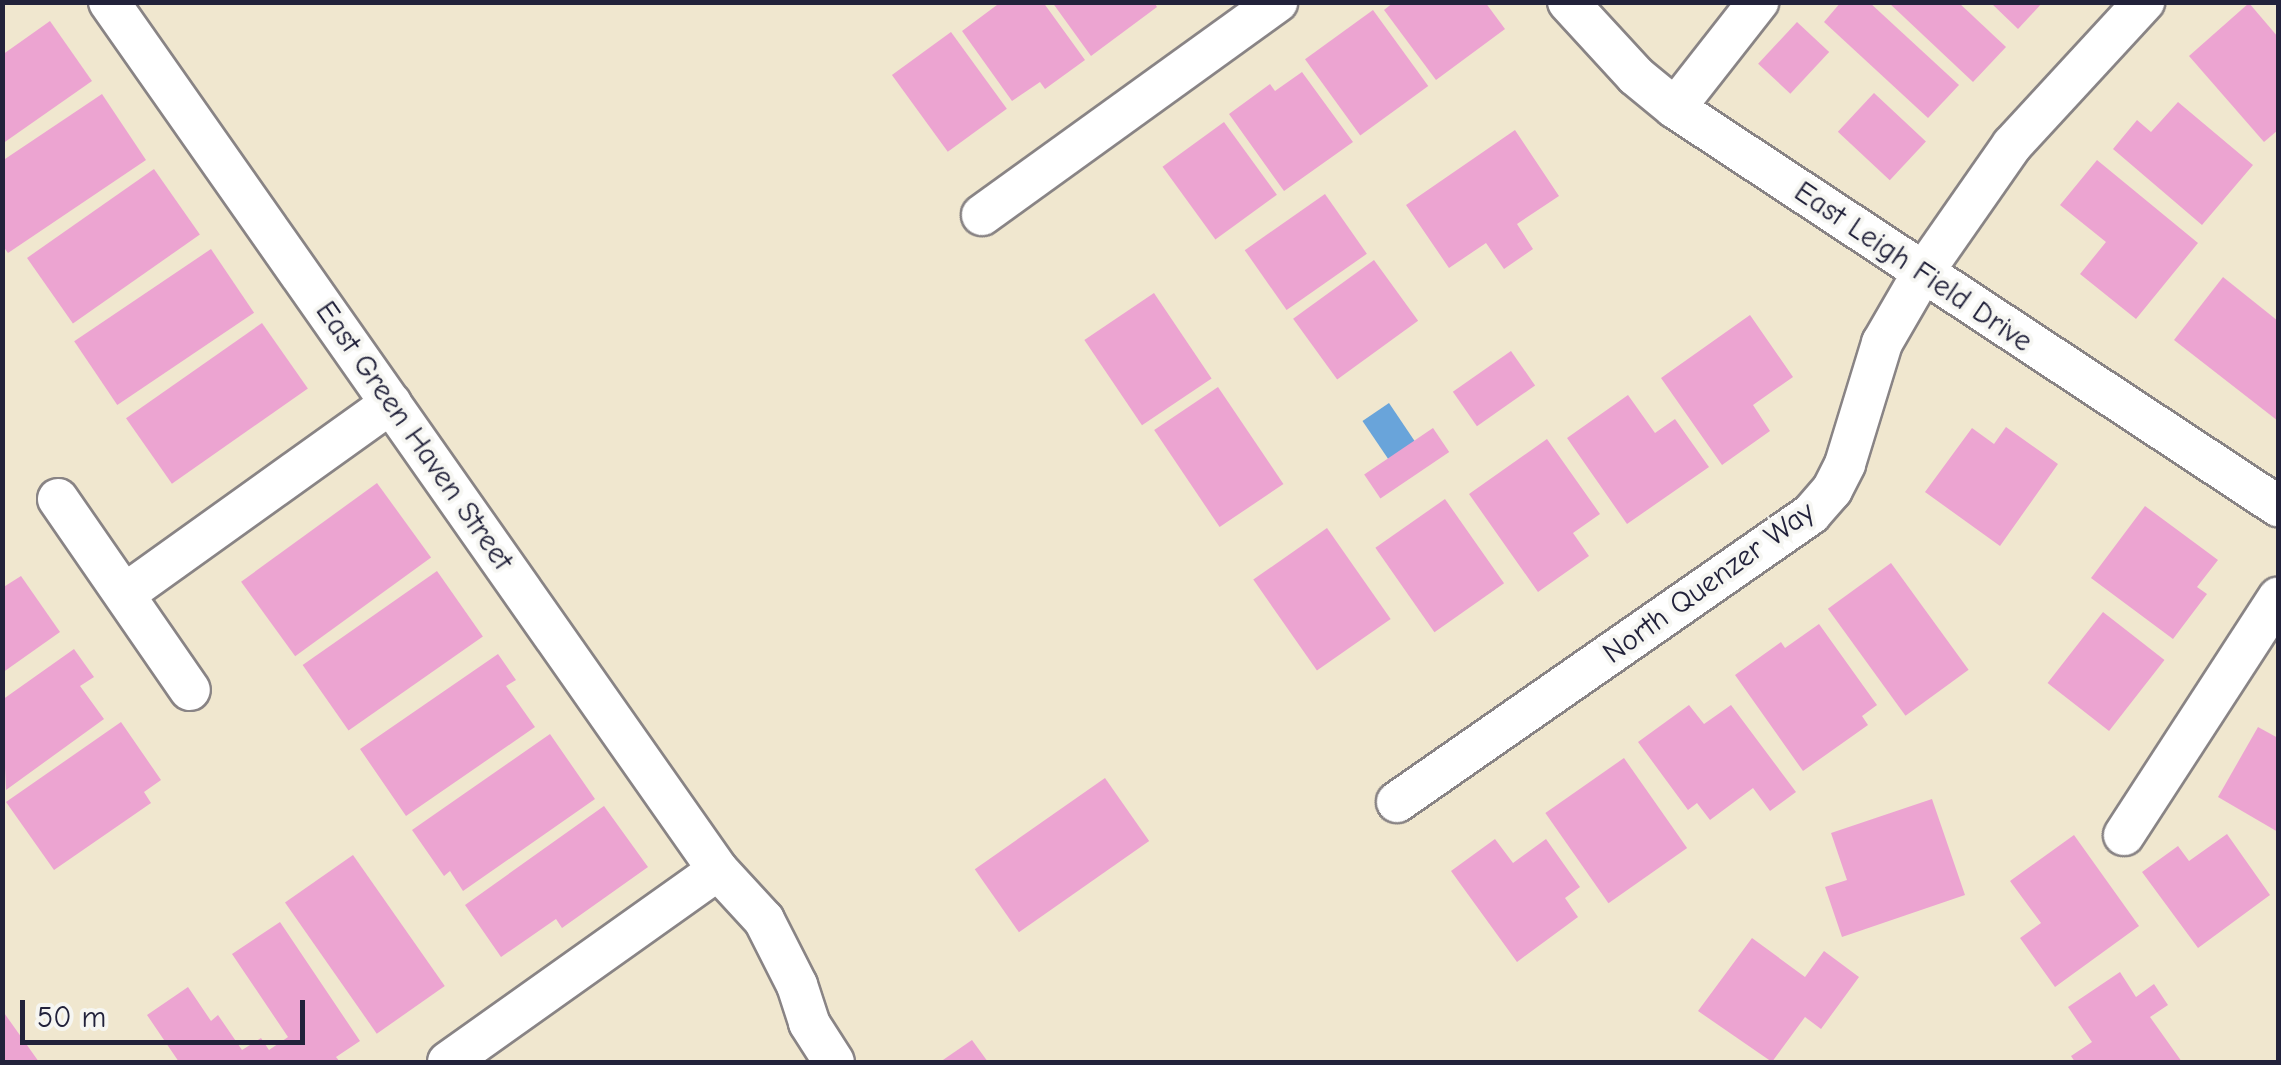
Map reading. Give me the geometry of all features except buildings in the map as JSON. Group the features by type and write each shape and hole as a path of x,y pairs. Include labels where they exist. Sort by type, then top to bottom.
{"street":[{"name":"East Green Haven Street","path":"109,2 718,870 764,920 796,985 809,1023 834,1062"},
{"path":"982,214 1278,2"},
{"name":"East Leigh Field Drive","path":"1568,2 1636,76 1676,108 2278,506"},
{"path":"1676,108 1758,2"},
{"name":"North Quenzer Way","path":"1397,802 1811,514 1832,490 1845,464 1882,343 1922,274 2012,144 2144,2"},
{"path":"126,593 390,403"},
{"path":"58,499 190,690"},
{"path":"2124,835 2278,598"},
{"path":"448,1062 718,870"}],"water":[{"path":"1389,403 1424,455 1398,473 1362,421"}]}
